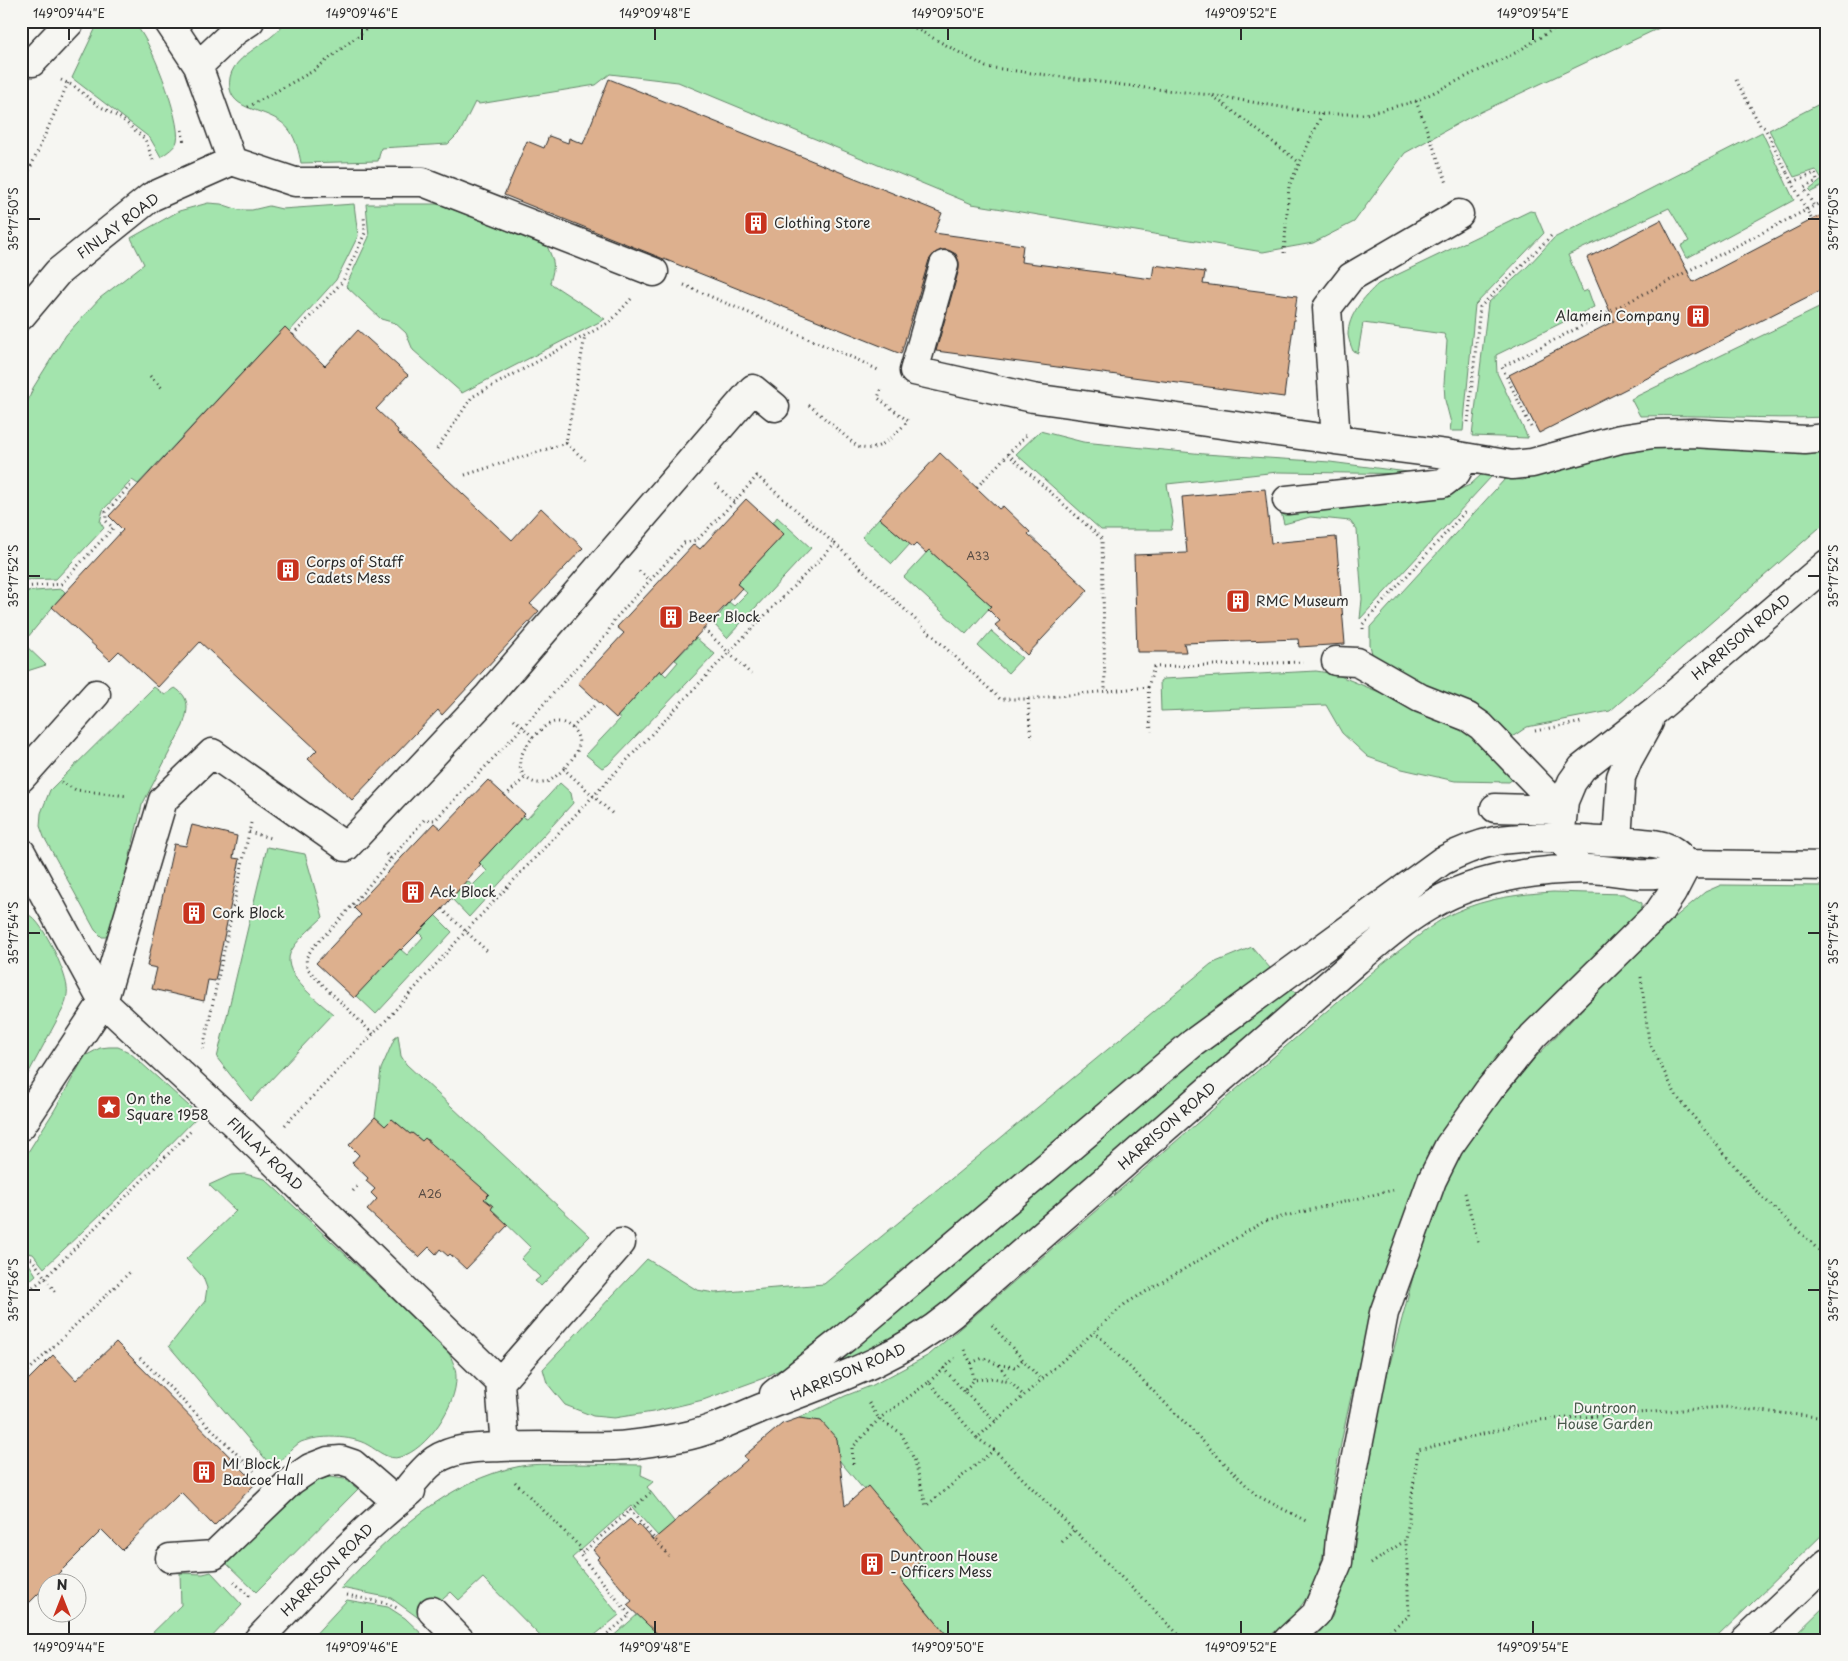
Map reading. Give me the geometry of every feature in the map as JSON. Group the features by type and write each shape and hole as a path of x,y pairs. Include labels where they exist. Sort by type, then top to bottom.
{"street":[{"path":"32,62 71,21"},
{"path":"168,21 198,66 232,161 295,182 423,182 654,272"},
{"path":"198,66 234,31 250,21"},
{"name":"FINLAY ROAD","path":"21,316 58,272 151,197 232,161"},
{"path":"1336,440 1327,308 1351,277 1458,214"},
{"path":"944,265 914,372 1033,398 1512,465 1546,460 1620,439 1652,434 1693,433 1805,440 1827,438"},
{"path":"21,1126 103,1002 163,800 212,753 346,847 489,695 753,390 775,408"},
{"path":"1287,500 1443,483 1456,473 1464,458"},
{"name":"HARRISON ROAD","path":"1560,839 1562,810 1572,782 1582,768 1656,710 1827,564"},
{"path":"1336,661 1357,662 1420,698 1468,717 1481,726 1562,810"},
{"path":"27,772 96,694"},
{"name":"HARRISON ROAD","path":"753,1411 845,1338 1193,1043 1427,870 1453,855 1494,842 1521,838 1617,842 1621,776 1633,750 1656,710"},
{"path":"1495,808 1562,810"},
{"path":"1560,839 1589,869 1617,842 1663,846 1675,852 1687,864 1827,866"},
{"name":"FINLAY ROAD","path":"21,852 103,1002 215,1106 500,1382"},
{"path":"1288,1640 1316,1614 1338,1562 1340,1538 1384,1313 1432,1180 1449,1146 1489,1090 1533,1036 1636,936 1665,904 1687,864"},
{"name":"HARRISON ROAD","path":"258,1640 335,1560 397,1502 416,1479 436,1460 462,1450 505,1446 633,1445 684,1436 720,1426 753,1411 858,1371 895,1353 929,1333 1319,992 1390,934 1428,906 1454,893 1490,882 1551,871 1589,869 1647,875 1672,872 1687,864"},
{"path":"505,1446 500,1382 622,1243"},
{"path":"170,1558 214,1554 292,1481 310,1468 328,1461 341,1460 360,1468 397,1502"},
{"path":"1745,1640 1827,1563"},
{"path":"432,1611 460,1640"}],"path":[{"path":"219,123 313,71 377,21"},
{"path":"902,21 986,67 1211,95 1322,114 1366,114 1416,101 1517,52 1566,21"},
{"path":"32,62 52,76 74,86 96,104 122,119 145,139 154,166"},
{"path":"1736,80 1760,125 1765,128 1812,220"},
{"path":"21,189 68,83"},
{"path":"1211,95 1300,163"},
{"path":"1416,101 1458,214"},
{"path":"1284,252 1289,186 1322,114"},
{"path":"180,148 184,143 181,126"},
{"path":"1793,182 1815,173 1818,180 1804,188 1814,206"},
{"path":"1546,460 1502,367 1827,200"},
{"path":"293,336 343,282 365,233 364,214"},
{"path":"1464,458 1480,307 1552,234"},
{"path":"437,449 472,397 610,322 654,272 858,360 887,375 911,383 914,372"},
{"path":"566,444 586,336"},
{"path":"150,376 163,389"},
{"path":"811,408 858,447 873,449 883,445 908,421 878,398"},
{"path":"977,487 1031,429"},
{"path":"566,444 585,460"},
{"path":"465,475 566,444"},
{"path":"1008,454 1102,539 1105,691"},
{"path":"692,462 734,502"},
{"path":"373,1034 307,968 306,958 312,947 338,922 424,820 435,820 522,728 607,634 614,620 684,542 697,540 758,476 836,544 1000,699 1028,699 1148,686"},
{"path":"21,587 61,584 113,528 106,521 106,512 131,485"},
{"path":"1363,624 1469,508"},
{"path":"280,1130 373,1034 466,931 728,653 836,544"},
{"path":"704,629 751,674"},
{"path":"1151,732 1148,686 1154,667 1336,661"},
{"path":"489,695 533,737"},
{"path":"1028,699 1031,739"},
{"path":"572,728 594,706"},
{"path":"560,722 572,728 578,737 579,746 577,752 564,769 554,778 544,783 533,782 522,773 520,761 526,747 544,727 560,722"},
{"path":"564,769 614,815"},
{"path":"27,772 76,790 163,800"},
{"path":"506,796 526,777"},
{"path":"203,1052 259,786"},
{"path":"249,832 267,837"},
{"path":"360,832 391,859"},
{"path":"442,909 489,953"},
{"path":"1636,936 1649,1042 1677,1097 1753,1188 1827,1258"},
{"path":"21,1296 45,1278 215,1106"},
{"path":"977,1438 1125,1304 1264,1222 1432,1180 1464,1191 1478,1246"},
{"path":"21,1257 32,1259 56,1293"},
{"path":"21,1378 130,1272"},
{"path":"985,1331 992,1324 1040,1380"},
{"path":"1094,1331 1256,1495 1340,1538"},
{"path":"853,1464 852,1448 879,1419 929,1382 971,1344"},
{"path":"964,1350 972,1363 974,1380"},
{"path":"21,1358 31,1369"},
{"path":"140,1358 277,1494"},
{"path":"972,1363 983,1358 999,1365 1016,1368 1023,1359"},
{"path":"999,1365 1010,1382 1024,1396"},
{"path":"943,1368 995,1422"},
{"path":"964,1391 974,1380 993,1378 1010,1382"},
{"path":"929,1382 977,1438 994,1450 1184,1640"},
{"path":"869,1402 879,1419 901,1433 914,1461 926,1506 994,1450"},
{"path":"1380,1640 1409,1616 1406,1540 1418,1450 1539,1420 1724,1407 1827,1418"},
{"path":"515,1482 580,1547 580,1555 630,1615 600,1640"},
{"path":"580,1555 650,1493"},
{"path":"630,1510 669,1556"},
{"path":"1062,1542 1074,1530"},
{"path":"1332,1574 1357,1570 1377,1562 1406,1540"}],"green space":[{"path":"99,21 133,23 140,30 155,60 169,98 177,131 177,141 173,148 161,157 150,138 72,78"},
{"path":"285,21 386,21 393,27 398,21 1674,21 1470,117 1405,153 1354,222 1313,243 1263,252 972,204 678,82 610,74 596,85 479,104 475,102 460,132 448,144 381,148 378,161 301,163 294,138 283,123 239,103 233,97 230,89 230,77 234,67 241,59 279,30"},
{"path":"1827,100 1827,184 1811,192 1809,190 1822,180 1816,170 1794,177 1769,130"},
{"path":"1762,132 1794,200 1687,258 1681,246 1689,241 1669,208 1568,255 1583,292 1588,290 1594,307 1496,355 1497,373 1528,438 1472,436 1488,303 1528,266 1554,238"},
{"path":"208,203 221,204 239,210 252,210 269,206 282,209 354,204 358,236 336,280 289,332 284,328 138,484 132,480 103,510 100,522 104,528 56,579 21,580 21,419 33,388 66,335 100,298 144,264 131,238 179,211"},
{"path":"366,204 439,204 547,246 553,264 550,283 605,319 462,393 413,350 406,333 395,323 381,319 346,286 369,237"},
{"path":"1530,211 1535,212 1544,233 1475,305 1463,431 1450,431 1451,423 1445,400 1444,384 1447,341 1444,334 1363,323 1358,353 1353,351 1348,337 1351,320 1362,301 1378,284"},
{"path":"1819,308 1827,324 1827,417 1640,416 1631,399"},
{"path":"1040,431 1083,442 1204,454 1330,462 1423,474 1278,472 1167,484 1173,522 1171,530 1101,530 1016,454"},
{"path":"1666,443 1827,446 1827,521 1610,711 1527,727 1509,739 1460,704 1373,658 1370,645 1370,627 1505,479 1523,480 1573,463"},
{"path":"1482,474 1492,476 1360,619 1362,599 1357,530 1350,521 1310,517 1284,524 1281,512 1439,498 1470,485"},
{"path":"777,517 811,548 727,638 713,623 729,602 734,606 747,593 737,584 784,534 773,523"},
{"path":"879,518 910,544 892,564 862,537"},
{"path":"929,550 991,606 966,634 904,577"},
{"path":"62,589 65,592 23,643 46,665 21,673 21,592"},
{"path":"991,631 1022,658 1008,673 978,646"},
{"path":"696,638 715,654 608,765 602,768 586,755 620,719 618,716 660,670 666,676 678,662 675,660"},
{"path":"1316,671 1335,674 1455,723 1518,775 1509,782 1455,781 1402,769 1368,757 1342,733 1326,705 1161,711 1160,681 1163,679"},
{"path":"154,687 165,695 175,688 180,692 186,700 186,715 183,726 142,805 112,931 108,937 102,937 95,930 44,837 40,826 41,813 50,790"},
{"path":"560,783 571,793 573,803 469,917 451,898 468,881 472,886 487,871 479,863 522,817 527,819"},
{"path":"267,847 305,854 323,917 293,948 289,957 290,966 294,975 309,993 333,1014 251,1101 217,1058"},
{"name":"Duntroon House Garden","path":"1721,885 1827,886 1827,1530 1714,1640 1313,1640 1332,1617 1352,1561 1379,1405 1432,1206 1466,1142 1534,1059 1635,951 1705,892"},
{"path":"1553,892 1624,894 1642,903 1642,910 1613,944 1587,963 1541,1011 1416,1190 1397,1234 1373,1311 1356,1374 1342,1438 1323,1557 1311,1590 1300,1608 1277,1631 1259,1640 951,1640 900,1579 864,1490 839,1460 799,1418 873,1385 929,1355 1356,986 1396,953 1441,920 1468,907 1492,900"},
{"path":"21,914 28,915 35,920 47,937 62,970 67,997 64,1007 21,1087 21,955 25,948 21,946"},
{"path":"435,915 452,932 376,1014 356,995 400,949 407,955 423,937 419,933"},
{"path":"1252,947 1270,968 789,1365 764,1378 703,1400 653,1412 614,1418 593,1416 565,1405 547,1383 543,1369 647,1259 697,1290 715,1293 824,1284 1211,964"},
{"path":"1288,984 1297,995 944,1304 884,1342 858,1355 845,1360 842,1359 840,1355 1206,1044"},
{"path":"398,1035 401,1056 406,1064 590,1236 541,1286 535,1281 540,1277 521,1259 531,1248 491,1209 493,1206 484,1199 488,1194 425,1138 422,1141 392,1119 385,1126 375,1117 381,1069 395,1037"},
{"path":"118,1047 129,1052 199,1115 122,1194 44,1268 33,1254 21,1252 21,1163 54,1111 85,1056 100,1048"},
{"path":"245,1174 265,1179 448,1351 456,1374 455,1388 451,1400 439,1425 430,1436 410,1453 392,1458 353,1439 317,1438 298,1444 274,1469 169,1346 205,1301 207,1288 203,1277 186,1259 236,1211 209,1185 231,1175"},
{"path":"21,1260 27,1261 36,1275 21,1288"},
{"path":"574,1464 642,1465 641,1475 654,1481 647,1487 691,1543 675,1555 631,1506 572,1558 619,1615 589,1640 544,1640 483,1578 459,1600 451,1592 420,1619 391,1598 341,1588 400,1530 422,1512 469,1484 494,1473 521,1466"},
{"path":"329,1477 345,1479 358,1489 256,1592 225,1562 300,1486"},
{"path":"211,1572 242,1605 209,1640 145,1640 181,1605 180,1573 203,1574"},
{"path":"347,1600 388,1607 405,1618 425,1637 423,1640 310,1640"},
{"path":"1827,1604 1827,1640 1790,1640"},
{"path":"638,1614 664,1640 609,1640"}],"building":[{"name":"Clothing Store","path":"609,79 942,213 934,233 1023,245 1021,262 1152,279 1154,265 1205,272 1203,284 1297,296 1284,397 936,351 959,269 956,254 948,250 941,250 929,260 901,354 504,195 527,141 544,148 549,136 568,143 569,138 583,144"},
{"name":"Alamein Company","path":"1827,212 1827,287 1539,433 1509,375 1614,321 1587,258 1661,220 1693,282"},
{"name":"Corps of Staff Cadets Mess","path":"285,327 325,366 358,330 408,375 376,409 398,430 397,432 512,540 541,508 583,548 530,604 539,611 442,715 438,710 352,800 308,759 317,750 200,642 158,687 119,651 110,660 52,607 123,530 109,516"},
{"path":"940,453 999,509 1003,506 1030,532 1028,534 1088,590 1027,655 995,625 1000,621 988,609 991,606 929,550 926,553 916,544 913,547 879,518"},
{"name":"RMC Museum","path":"1265,489 1271,543 1336,537 1345,644 1299,647 1298,639 1184,643 1186,652 1137,652 1134,555 1187,553 1182,497"},
{"name":"Beer Block","path":"746,499 784,534 737,584 742,588 662,673 660,670 616,718 578,683 624,633 617,627 694,544 700,549"},
{"name":"Ack Block","path":"488,780 525,814 479,863 481,864 442,909 400,949 354,998 316,963 361,915 354,908 434,823 441,829"},
{"name":"Cork Block","path":"192,825 237,836 233,858 240,859 215,981 208,980 204,1001 152,989 157,968 147,966 174,844 186,846"},
{"path":"375,1117 385,1126 392,1119 422,1141 425,1138 489,1194 484,1199 493,1206 491,1209 508,1225 466,1269 450,1254 448,1256 440,1249 436,1254 429,1247 419,1257 367,1210 377,1199 371,1193 375,1189 366,1181 368,1178 352,1163 359,1155 349,1145"},
{"name":"MI Block / Badcoe Hall","path":"116,1342 256,1483 214,1526 181,1492 122,1550 102,1530 58,1574 38,1574 38,1594 21,1611 21,1387 53,1355 76,1380"},
{"path":"799,1418 821,1421 837,1439 845,1506 868,1486 927,1556 900,1579 951,1640 664,1640 627,1605 632,1601 597,1559 599,1557 593,1550 630,1519 637,1526 639,1524 653,1540 747,1460 744,1456 782,1424"}],"place":[{"name":"Clothing Store","path":"756,223"},
{"name":"Alamein Company","path":"1698,316"},
{"name":"Corps of Staff Cadets Mess","path":"288,570"},
{"name":"RMC Museum","path":"1238,601"},
{"name":"Beer Block","path":"671,617"},
{"name":"Ack Block","path":"413,892"},
{"name":"Cork Block","path":"194,913"},
{"name":"On the Square 1958","path":"109,1107"},
{"name":"MI Block / Badcoe Hall","path":"204,1472"},
{"name":"Duntroon House - Officers Mess","path":"872,1564"}]}
